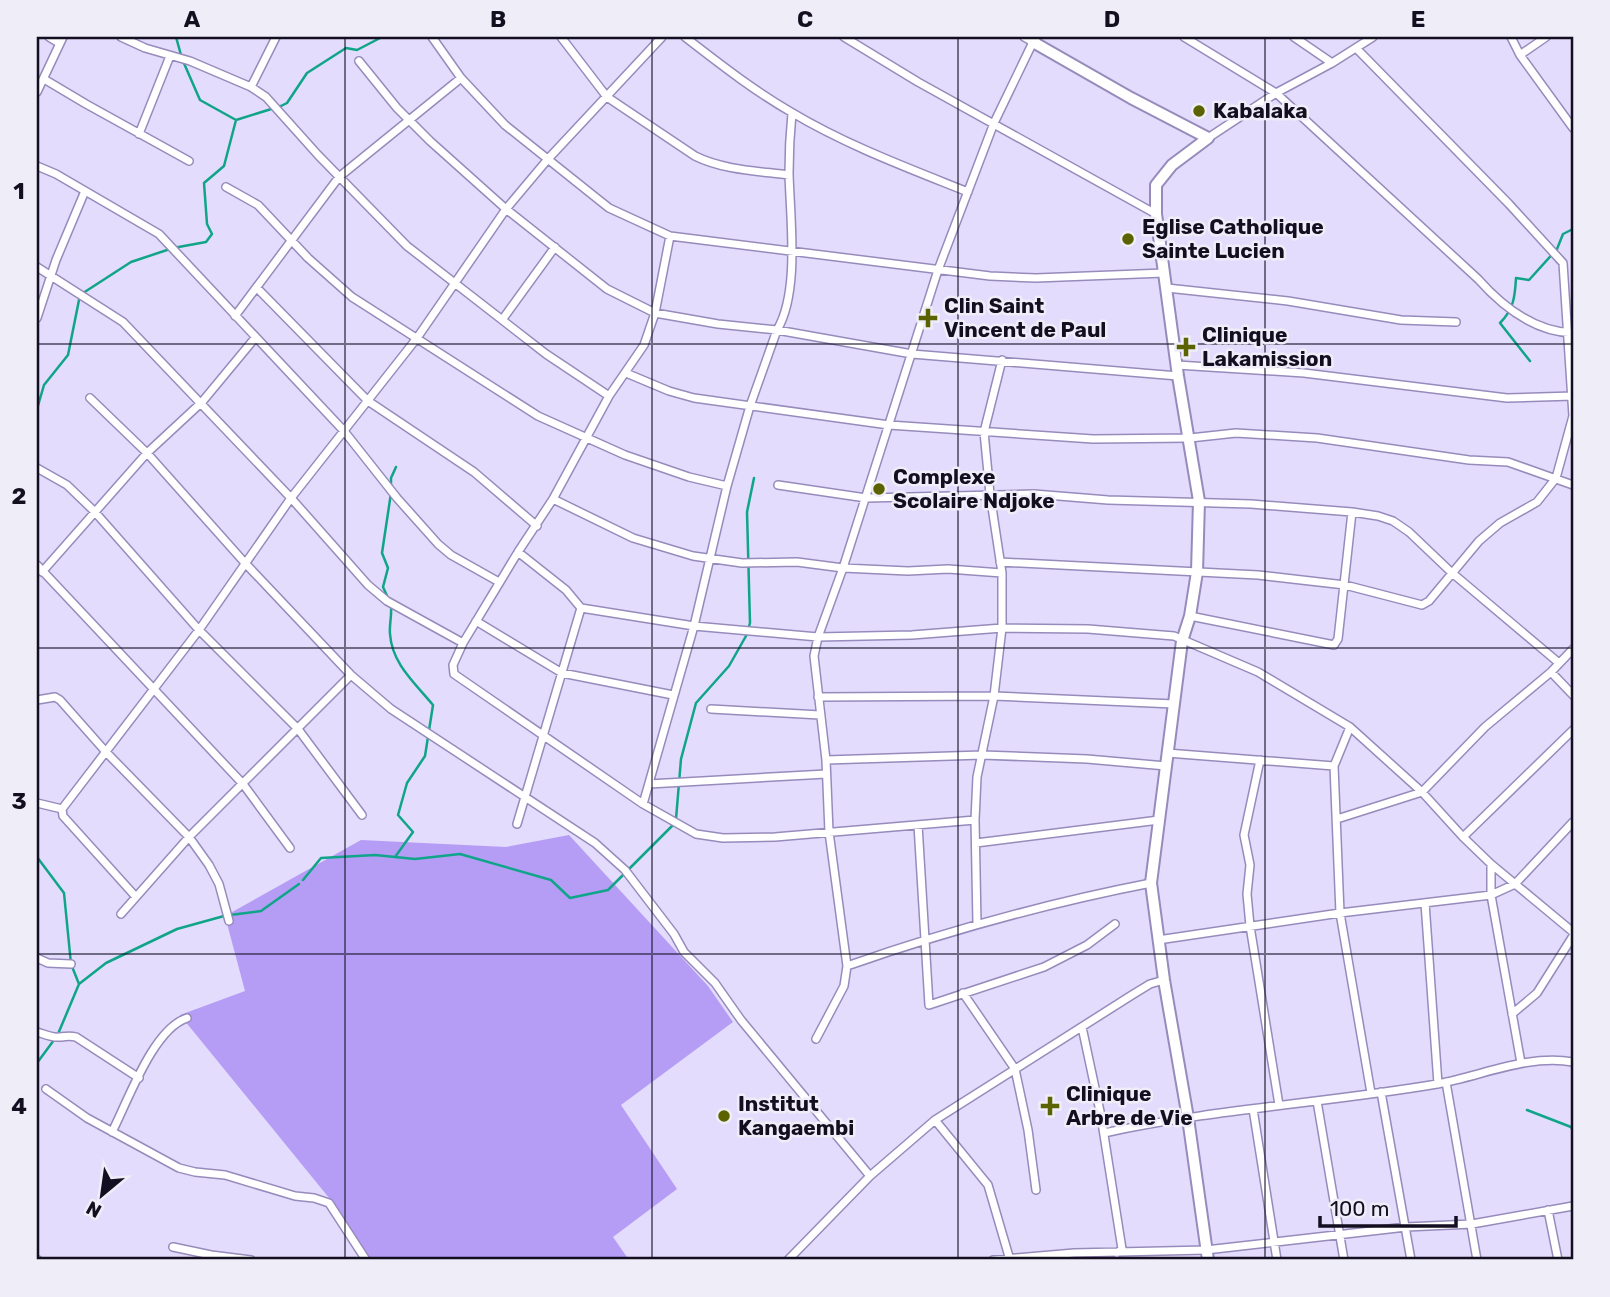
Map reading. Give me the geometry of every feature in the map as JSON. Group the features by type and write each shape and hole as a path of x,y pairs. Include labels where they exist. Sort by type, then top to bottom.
{"street":[{"path":"37,92 61,40 49,37"},
{"path":"121,37 251,87 278,108 339,177 407,246 546,354 609,396"},
{"path":"251,87 276,37"},
{"path":"432,37 461,78 505,125 609,208 670,236 990,276 1036,278 1164,273"},
{"path":"561,37 607,97 706,162 789,175"},
{"path":"136,897 63,816 62,809 199,630 291,498 417,338 506,209 548,159 662,37"},
{"path":"685,37 742,82 824,131 968,192"},
{"path":"844,37 918,82 1156,214"},
{"path":"1184,37 1276,93 1469,270 1497,300 1540,325 1570,333"},
{"path":"1294,37 1332,63"},
{"path":"1207,1255 1188,1118 1158,940 1152,883 1182,641 1190,616 1196,572 1199,501 1164,273 1156,214 1156,185 1160,177 1183,156 1209,138 1276,93 1373,37"},
{"path":"1511,37 1520,55 1573,128"},
{"path":"1520,55 1546,37"},
{"path":"816,1039 844,986 847,966 829,832 826,760 817,697 814,656 818,637 843,568 939,270 994,122 1031,39 1131,98 1209,138"},
{"path":"1000,562 1258,575 1345,585 1422,605 1429,601 1479,541 1500,523 1537,502 1556,478 1573,416 1570,333 1563,263 1356,48"},
{"path":"139,134 170,56"},
{"path":"359,61 408,120 506,209 607,289 655,313 777,330 912,354 1092,370 1304,373 1507,398 1573,396"},
{"path":"234,316 339,177 461,78"},
{"path":"44,79 189,161"},
{"path":"643,804 694,626 727,486 750,406 783,320 792,253 789,175 792,113"},
{"path":"37,166 159,234 344,431 438,544 451,555 499,582"},
{"path":"226,187 258,205 290,241 352,297 538,416 587,439 689,477 727,486"},
{"path":"37,318 85,191"},
{"path":"670,236 655,313 644,345 609,396 553,499 463,643 453,665 454,674 643,804 696,834 723,838 775,837 975,820"},
{"path":"502,320 555,247"},
{"path":"1563,263 1573,263"},
{"path":"37,267 123,322 202,402 368,585 396,606 463,643"},
{"path":"257,288 368,401 474,472 537,526"},
{"path":"1167,288 1288,302 1401,320 1456,322"},
{"path":"255,338 202,402 147,453 40,568 243,784 290,848"},
{"path":"977,924 977,777 994,695 1002,628 1002,573 984,432 1002,360"},
{"path":"626,373 694,398 889,425 1093,439 1190,438 1236,433 1317,438 1469,460 1508,462 1573,485"},
{"path":"90,398 147,453 351,676 391,709 595,843 625,870 674,934 684,952 715,984 741,1020 870,1177"},
{"path":"37,468 67,485 94,511 199,630 298,729 362,815"},
{"path":"778,485 866,498 1034,494 1108,500 1199,501 1352,512 1393,521 1559,663"},
{"path":"553,499 633,538 693,556 747,563 797,562 843,568 908,571 969,569 1002,573"},
{"path":"1190,616 1334,645 1338,639 1352,512"},
{"path":"518,552 560,585 581,608 694,626 818,637 912,635 1002,628 1166,634 1258,672 1350,727 1422,792 1491,864 1573,934 1537,993 1513,1014"},
{"path":"517,824 581,608"},
{"path":"476,621 562,673 673,695"},
{"path":"1337,819 1422,792 1485,727 1551,672 1573,649"},
{"path":"1551,672 1573,695"},
{"path":"121,914 189,837 351,676"},
{"path":"817,697 994,695 1174,704"},
{"path":"37,700 55,697 60,700 106,752 189,837 209,864 219,884 229,921"},
{"path":"711,709 820,715"},
{"path":"1350,727 1334,766 1340,913 1371,1093"},
{"path":"1463,837 1573,730"},
{"path":"1167,753 1334,766"},
{"path":"826,760 982,755 1087,759 1166,766"},
{"path":"1259,760 1244,835 1250,864 1247,894 1279,1105"},
{"path":"649,783 826,774"},
{"path":"37,803 62,809"},
{"path":"976,843 1159,820"},
{"path":"1158,940 1340,913 1491,895 1515,884 1573,822"},
{"path":"918,825 929,1005 1044,968 1087,945 1115,924"},
{"path":"1491,864 1491,895 1521,1063"},
{"path":"847,966 977,924 1073,898 1152,883"},
{"path":"1425,903 1442,1083 1477,1260"},
{"path":"37,958 48,963 71,964"},
{"path":"794,1258 870,1177 934,1120 1150,984 1164,980"},
{"path":"963,993 1015,1069 1028,1129 1036,1190"},
{"path":"113,1132 154,1048 177,1021 187,1018"},
{"path":"1082,1027 1104,1133 1122,1249 1117,1253"},
{"path":"37,1032 59,1038 68,1035 76,1037 139,1078"},
{"path":"1104,1133 1188,1118 1442,1083 1521,1063 1561,1060 1573,1062"},
{"path":"46,1089 87,1118 179,1168 225,1175 329,1203 366,1260"},
{"path":"1381,1092 1411,1260"},
{"path":"1317,1101 1344,1260"},
{"path":"1253,1109 1277,1260"},
{"path":"934,1120 988,1185 1010,1259"},
{"path":"993,1260 1117,1253 1140,1256 1207,1255 1273,1240 1406,1227 1472,1224 1573,1206"},
{"path":"1548,1210 1558,1260"},
{"path":"173,1247 251,1260"}],"shaded area":[{"path":"569,835 708,986 733,1022 621,1105 677,1189 613,1237 629,1260 364,1260 334,1204 180,1015 245,991 225,916 361,840 506,847"}],"waterway":[{"path":"176,37 181,55"},
{"path":"183,61 200,100 236,120 287,103 307,73 346,48 357,50 382,37"},
{"path":"37,409 44,385 68,355 80,295 131,262 173,248 206,242 212,234 207,224 204,183 224,166 236,120"},
{"path":"1530,361 1500,323 1513,302 1516,278 1529,280 1557,249 1563,234 1573,229"},
{"path":"391,486 396,467"},
{"path":"676,819 681,759 696,703 729,666 746,636 750,623 747,512 754,478"},
{"path":"388,598 383,587 388,568 382,553 391,493"},
{"path":"391,606 390,634 395,655 405,672 433,705 425,756 407,783 398,815 413,832 395,857"},
{"path":"303,880 321,858 375,855 415,859 460,854 551,880 570,898 608,890 673,825"},
{"path":"37,857 64,893 71,964 79,984"},
{"path":"230,915 261,911 299,884"},
{"path":"58,1034 79,984 106,963 177,929 224,916"},
{"path":"37,1063 54,1040"},
{"path":"1527,1110 1571,1127 1573,1131"}],"place":[{"name":"Kabalaka","path":"1199,111"},
{"name":"Eglise Catholique Sainte Lucien","path":"1128,239"},
{"name":"Clin Saint Vincent de Paul","path":"928,318"},
{"name":"Clinique Lakamission","path":"1186,347"},
{"name":"Complexe Scolaire Ndjoke","path":"879,489"},
{"name":"Clinique Arbre de Vie","path":"1050,1106"},
{"name":"Institut Kangaembi","path":"724,1116"}]}
